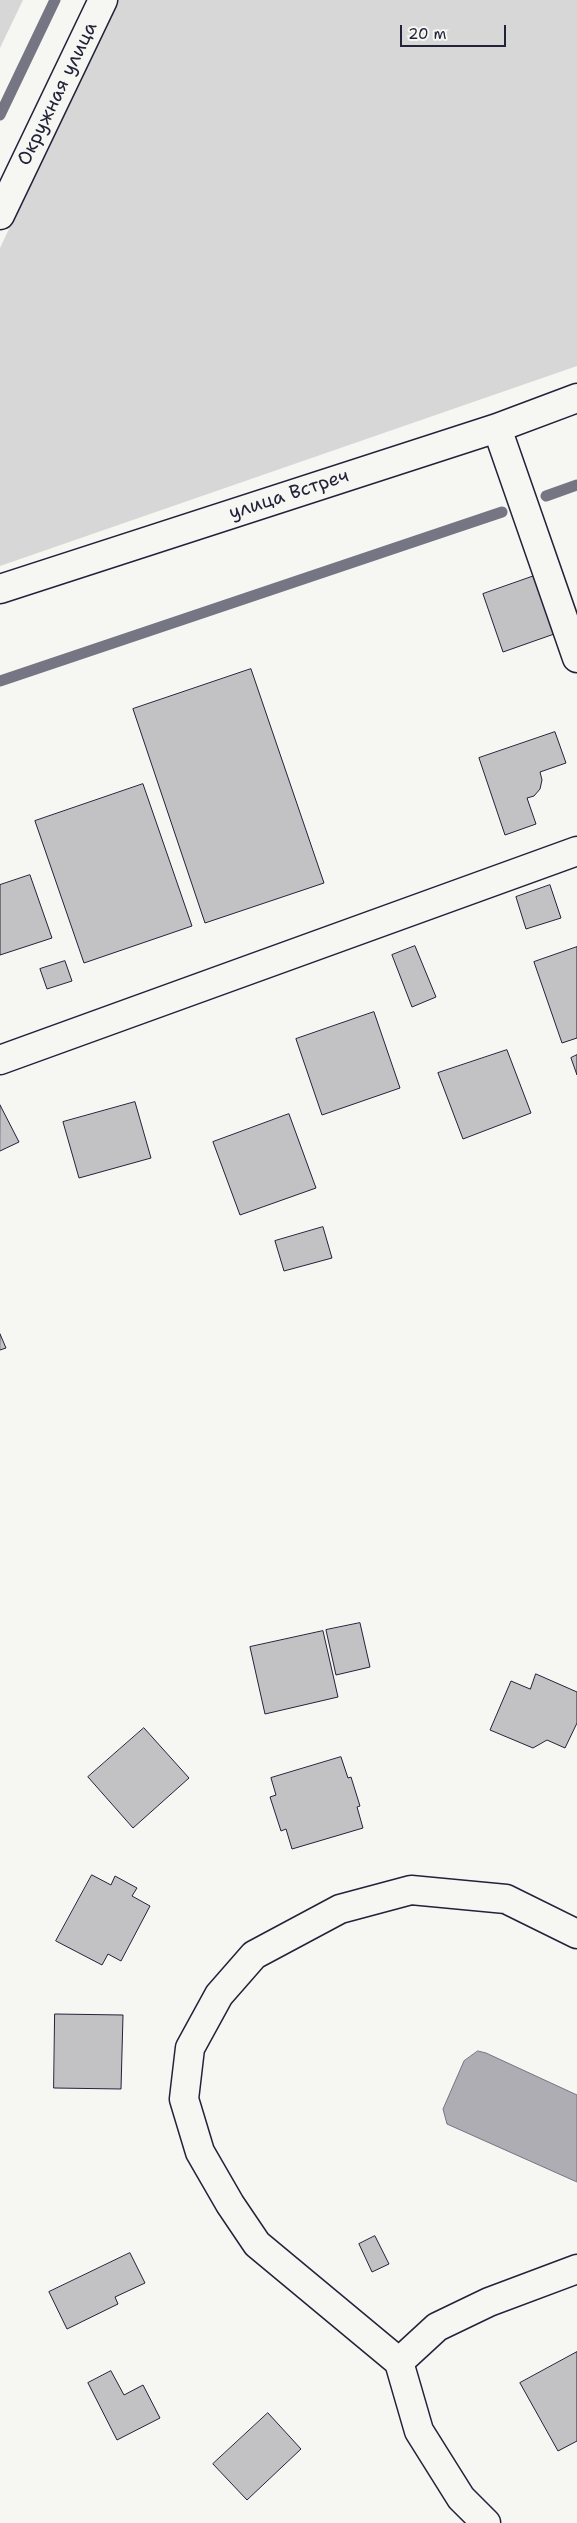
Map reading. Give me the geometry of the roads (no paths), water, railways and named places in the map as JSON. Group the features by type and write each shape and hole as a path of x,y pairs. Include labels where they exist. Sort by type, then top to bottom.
{"street":[{"name":"Окружная улица","path":"0,215 103,0"},
{"name":"улица Встреч","path":"0,589 497,428 577,398"},
{"path":"497,428 577,658"},
{"path":"0,1060 577,851"},
{"path":"486,2523 461,2498 419,2430 399,2362 257,2244 230,2204 200,2152 184,2099 190,2048 218,1995 254,1955 340,1909 411,1890 506,1899 577,1934"},
{"path":"399,2362 437,2327 489,2302 577,2269"}],"waterway":[{"path":"0,115 55,0"},
{"path":"546,496 577,485"},
{"path":"0,681 502,512"}]}
